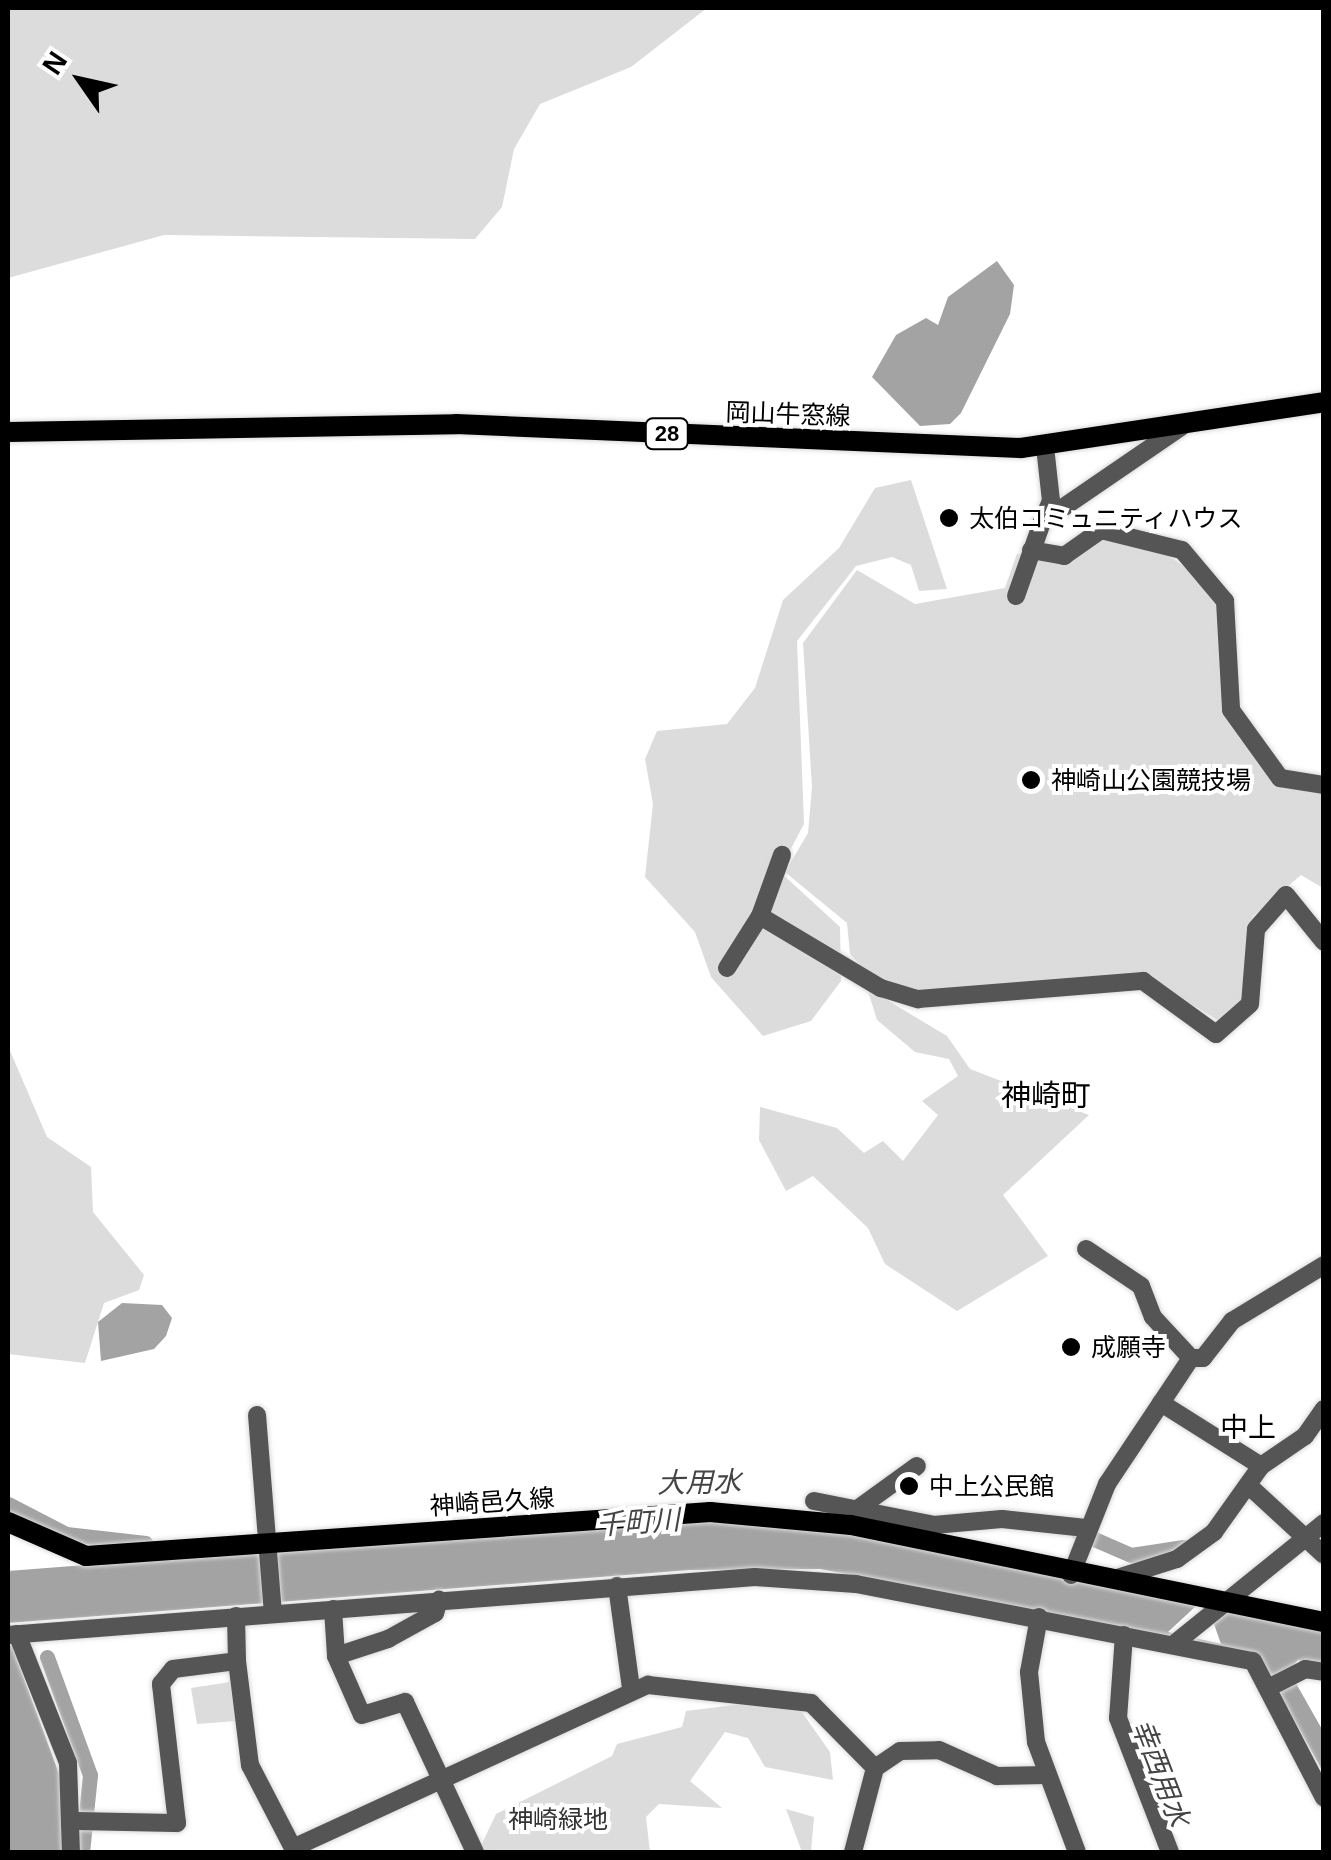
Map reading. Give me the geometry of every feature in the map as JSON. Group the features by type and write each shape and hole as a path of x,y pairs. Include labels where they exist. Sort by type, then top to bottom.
{"main road":[{"name":"岡山牛窓線","path":"8,432 456,424 1044,446 1324,402"},
{"name":"神崎邑久線","path":"8,1522 86,1556 710,1512 855,1515 1106,1582 1216,1607 1324,1622"}],"street":[{"path":"1042,522 1182,426"},
{"path":"1016,596 1051,501 1044,446"},
{"path":"1031,550 1064,556 1100,530 1182,550 1226,601 1231,710 1280,778 1324,785"},
{"path":"727,968 760,916 782,856"},
{"path":"760,916 881,988 918,999 1144,981 1216,1034 1250,1004 1256,929 1286,895 1324,942"},
{"path":"1086,1250 1141,1286 1154,1317 1191,1358 1203,1358 1232,1320 1324,1265"},
{"path":"1072,1574 1086,1528 1191,1358"},
{"path":"1161,1404 1258,1463"},
{"path":"1106,1582 1186,1553 1248,1485 1258,1463 1304,1436 1324,1408"},
{"path":"257,1415 273,1610"},
{"path":"855,1515 916,1466"},
{"path":"1248,1485 1324,1555"},
{"path":"814,1501 855,1515 934,1525 1002,1519 1086,1528"},
{"path":"1179,1640 1324,1523"},
{"path":"71,1852 83,1822 68,1763 11,1634 273,1610 617,1586 803,1578 1124,1635 1179,1640 1253,1661 1280,1683 1324,1798"},
{"path":"617,1586 631,1688"},
{"path":"336,1656 388,1639 435,1613 439,1600"},
{"path":"333,1608 336,1656 362,1716 404,1702 475,1852"},
{"path":"236,1616 250,1765 292,1850 631,1688 811,1703 874,1768"},
{"path":"1039,1618 1029,1672 1046,1775 1077,1852"},
{"path":"1124,1635 1118,1718 1170,1852"},
{"path":"83,1822 177,1823 161,1684 173,1668 238,1661"},
{"path":"1280,1683 1324,1672"},
{"path":"853,1852 874,1768 900,1751 939,1750 997,1776 1046,1775"}],"green space":[{"path":"8,8 707,8 631,67 540,104 514,149 502,207 475,239 164,235 8,278"},
{"path":"911,480 947,589 919,591 911,565 892,557 856,566 797,641 804,824 779,871 840,927 841,981 811,1021 763,1036 711,977 695,932 645,877 653,804 645,759 657,731 727,724 755,688 783,600 839,548 875,488"},
{"path":"1110,537 1156,546 1213,589 1227,628 1223,711 1275,781 1323,793 1323,888 1301,875 1253,916 1246,1001 1223,1023 1145,977 908,991 870,976 850,954 847,923 785,872 808,833 812,787 803,643 857,570 915,604 1005,588 1017,554 1073,559 1090,539"},
{"path":"867,988 947,1036 970,1069 1089,1115 1003,1195 1048,1256 957,1311 885,1264 868,1228 813,1176 786,1191 759,1140 760,1107 837,1128 864,1153 883,1141 903,1161 938,1115 922,1101 958,1076 949,1059 915,1052 877,1020"},
{"path":"8,1046 47,1137 91,1167 93,1212 144,1275 139,1290 104,1303 85,1363 8,1354"},
{"path":"230,1682 236,1721 197,1724 191,1688"},
{"name":"神崎緑地","path":"750,1703 801,1711 830,1752 833,1780 765,1767 748,1738 725,1732 690,1781 722,1808 659,1804 646,1817 650,1852 478,1852 496,1814 612,1756 617,1744 682,1727 686,1711"},
{"path":"786,1809 814,1817 811,1852 802,1852"}],"water":[{"path":"997,261 1014,285 1010,314 961,413 950,424 920,426 872,377 896,335 926,318 938,325 948,297"},
{"path":"122,1303 162,1305 172,1318 166,1336 154,1349 101,1361 98,1322"},
{"name":"千町川","path":"703,1517 840,1530 1323,1629 1323,1665 1298,1660 1289,1671 1323,1731 1323,1772 1257,1653 820,1569 690,1570 8,1623 8,1571"},
{"path":"8,1635 65,1790 66,1852 9,1852"}],"pier":[{"path":"1196,1606 1225,1611 1214,1624 1221,1644 1168,1632"}],"waterway":[{"name":"大用水","path":"8,1504 66,1534 145,1543"},
{"name":"大用水","path":"1078,1532 1131,1555 1183,1547"},
{"name":"幸西用水","path":"47,1657 90,1775 82,1852"}],"place":[{"name":"太伯コミュニティハウス","path":"949,518"},
{"name":"神崎山公園競技場","path":"1031,780"},
{"name":"成願寺","path":"1071,1347"},
{"name":"中上公民館","path":"909,1486"}],"district":[{"name":"神崎町","path":"1046,1096"},
{"name":"中上","path":"1248,1428"}]}
